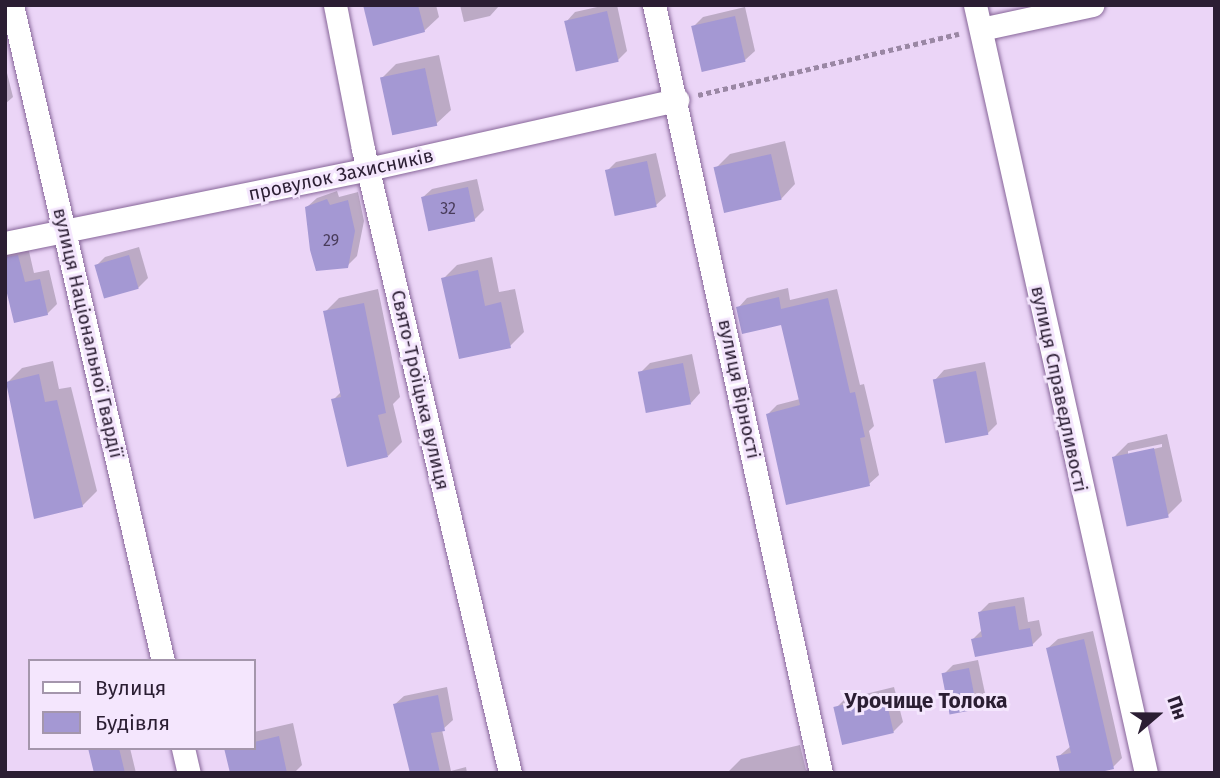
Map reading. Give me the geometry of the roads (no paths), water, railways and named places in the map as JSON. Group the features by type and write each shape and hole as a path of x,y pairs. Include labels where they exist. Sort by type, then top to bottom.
{"street":[{"name":"вулиця Національної Гвардії","path":"12,5 163,659"},
{"name":"Свято-Троїцька вулиця","path":"335,5 368,169 510,773"},
{"name":"вулиця Вірності","path":"654,5 677,100 821,773"},
{"name":"вулиця Справедливості","path":"975,5 1146,773"},
{"path":"981,29 1092,5"},
{"name":"провулок Захисників","path":"5,243 65,234 677,100"},
{"path":"183,750 189,773"}],"district":[{"name":"Урочище Толока","path":"926,701"}]}
